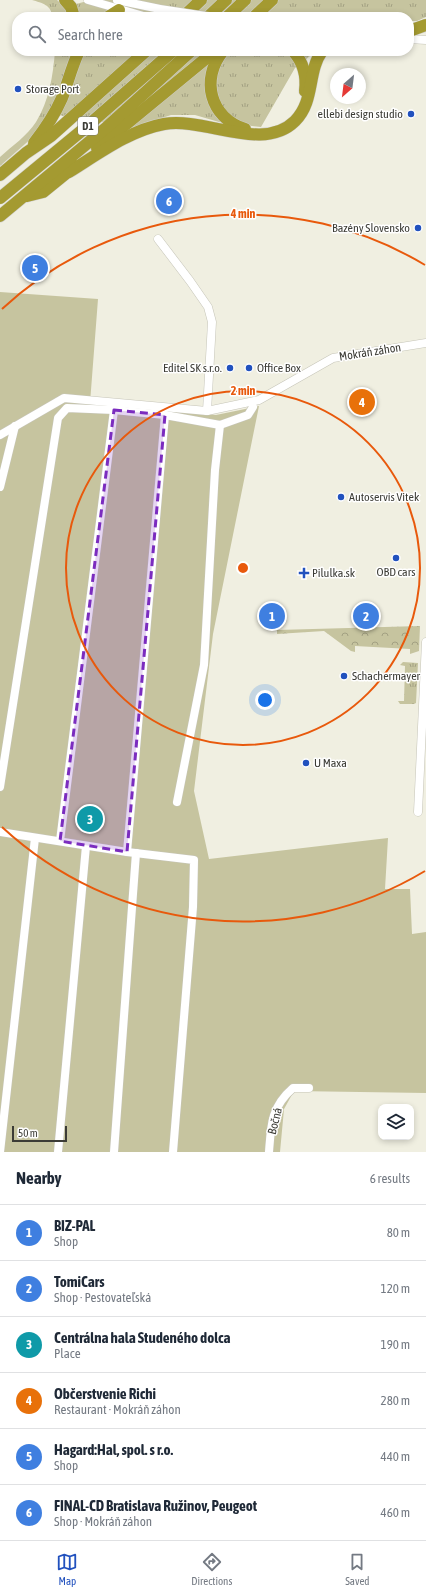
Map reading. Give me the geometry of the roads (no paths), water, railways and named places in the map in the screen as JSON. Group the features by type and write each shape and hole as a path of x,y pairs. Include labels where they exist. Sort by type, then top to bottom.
{"highway":[{"path":"65,0 71,7 72,12"},
{"path":"188,12 201,0"},
{"path":"213,12 226,0"},
{"path":"233,12 246,0"},
{"path":"259,12 272,0"},
{"path":"414,31 426,25"},
{"path":"0,175 26,153 51,136 140,56"},
{"name":"D1","path":"0,198 91,123 167,56"},
{"name":"D1","path":"0,216 107,127 185,56"},
{"path":"25,196 43,192 209,56"},
{"path":"219,56 215,62 211,74 211,89 214,102 223,116 231,122 257,133 271,129 285,122 295,114 303,100 306,83 300,60 297,56"},
{"path":"69,172 130,136 163,124 191,123 270,134 281,131 299,116 308,100 316,64 320,56"},
{"path":"26,153 43,131 62,98 74,57"}],"street":[{"path":"88,0 118,5 138,5 180,12"},
{"path":"118,5 135,12"},
{"path":"414,32 426,31"},
{"path":"414,35 426,40"},
{"path":"158,239 208,307 212,322 207,411"},
{"name":"Mokráň záhon","path":"0,435 64,398 207,411 259,400 333,358 426,344"},
{"path":"0,787 58,418 67,408 114,410 165,415 220,425 248,415 253,407"},
{"path":"60,841 114,410"},
{"path":"127,852 165,415"},
{"path":"177,802 204,665 215,470 220,425"},
{"path":"0,487 15,426"},
{"path":"418,812 426,642"},
{"path":"0,832 127,852 194,860 193,906 173,1152"},
{"path":"0,1152 35,838"},
{"path":"58,1152 86,846"},
{"path":"114,1152 136,853"},
{"name":"Bočná","path":"269,1152 275,1109 283,1096 293,1088 309,1088"}],"place":[{"name":"Storage Port","path":"18,89"},
{"name":"ellebi design studio","path":"411,114"},
{"name":"FINAL-CD Bratislava Ružinov, Peugeot","path":"169,201"},
{"name":"Bazény Slovensko","path":"418,228"},
{"name":"Hagard:Hal, spol. s r.o.","path":"35,268"},
{"name":"Editel SK s.r.o.","path":"230,368"},
{"name":"Office Box","path":"249,368"},
{"name":"Občerstvenie Richi","path":"362,402"},
{"name":"Autoservis Vitek","path":"341,497"},
{"name":"OBD cars","path":"396,558"},
{"name":"Pilulka.sk","path":"304,573"},
{"name":"BIZ-PAL","path":"272,616"},
{"name":"TomiCars","path":"366,616"},
{"name":"Schachermayer","path":"344,676"},
{"name":"U Maxa","path":"306,763"},
{"name":"Centrálna hala Studeného dolca","path":"90,819"}]}
